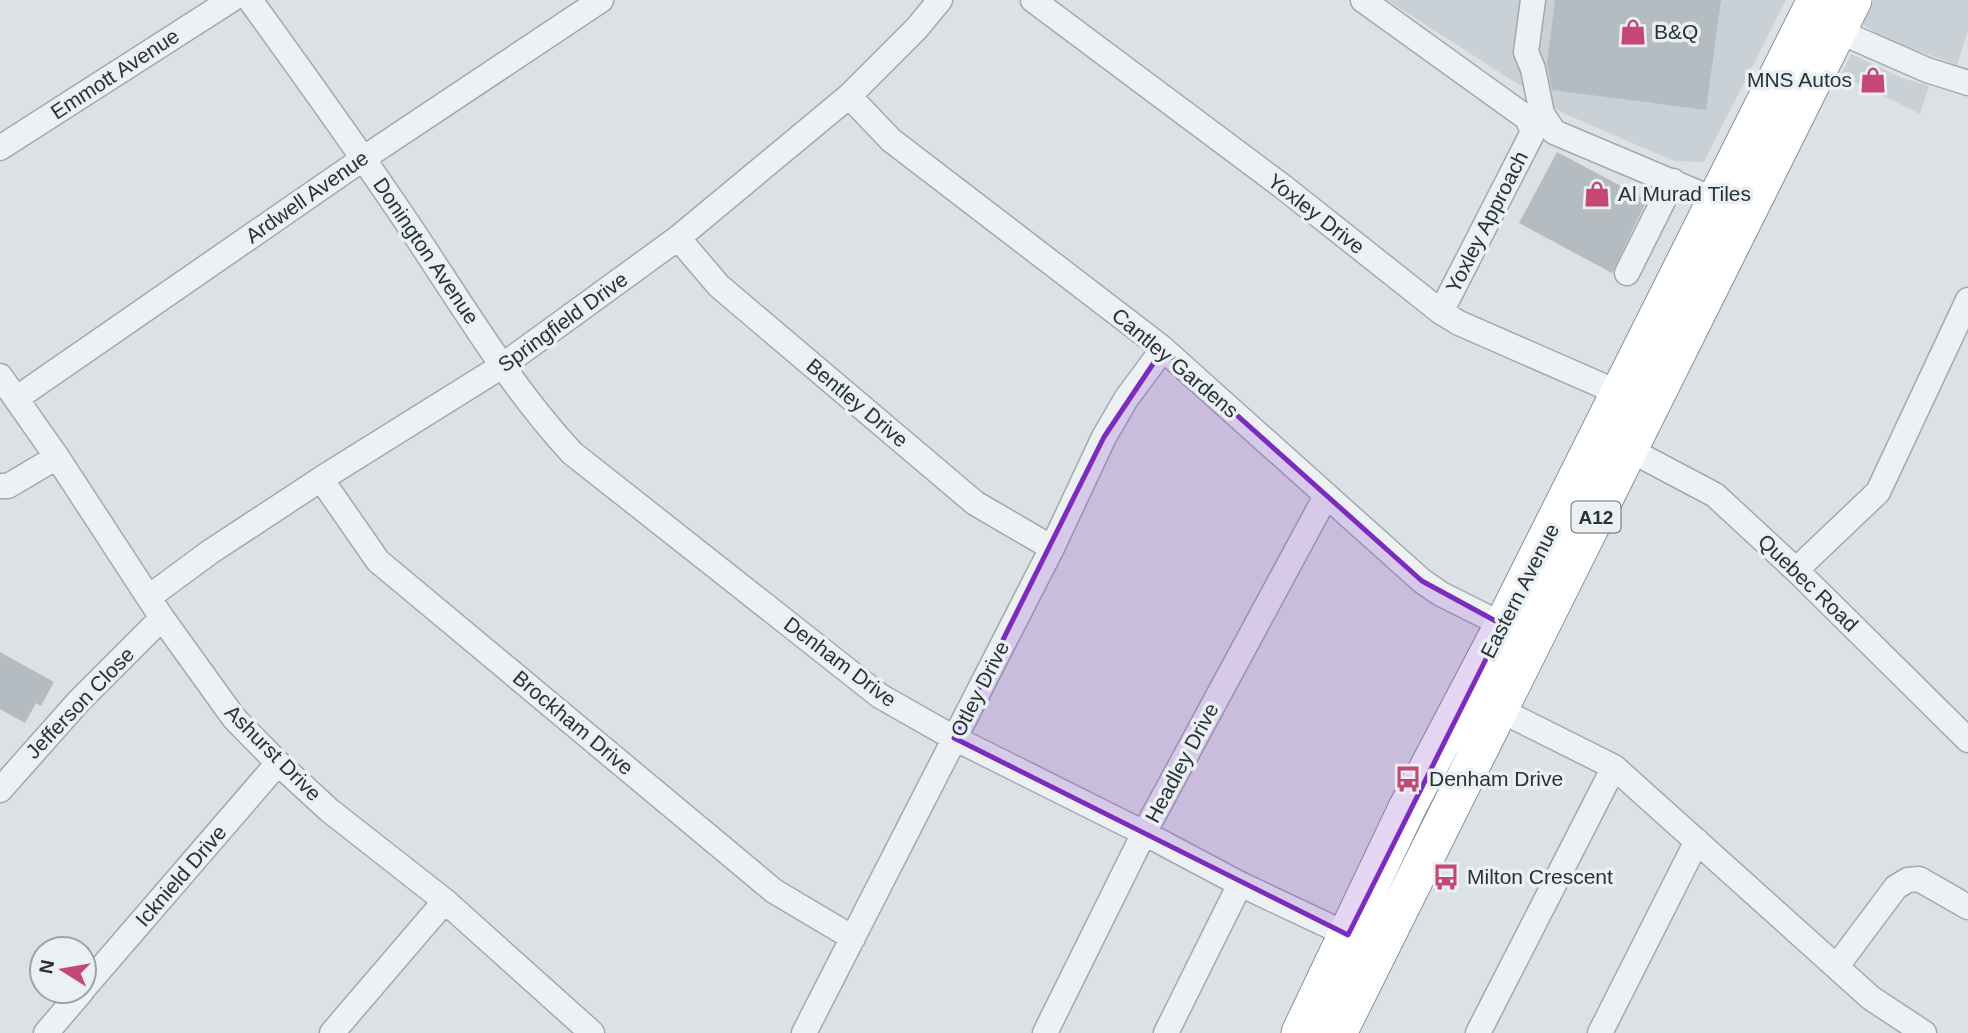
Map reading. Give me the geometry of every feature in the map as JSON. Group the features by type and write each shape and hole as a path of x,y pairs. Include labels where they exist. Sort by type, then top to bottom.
{"highway":[{"name":"Eastern Avenue","path":"1300,1033 1408,808 1503,625 1816,0"},
{"name":"Eastern Avenue","path":"1338,1033 1846,15"}],"street":[{"name":"Emmott Avenue","path":"0,148 231,0"},
{"name":"Donington Avenue","path":"250,0 364,158 502,366"},
{"name":"Ardwell Avenue","path":"17,398 364,158 601,0"},
{"name":"Springfield Drive","path":"149,597 210,552 321,479 502,366 678,238 849,96 917,28 940,0"},
{"name":"Yoxley Drive","path":"1033,0 1282,186 1441,312 1459,323 1619,393"},
{"path":"1363,0 1543,132 1674,181 1715,201"},
{"path":"1533,0 1526,52 1533,69 1543,132"},
{"path":"1846,15 1906,62 1968,83"},
{"name":"Cantley Gardens","path":"849,96 891,140 1163,349 1422,581 1441,594 1503,625"},
{"name":"Yoxley Approach","path":"1441,312 1543,132"},
{"path":"1627,273 1674,181"},
{"name":"Bentley Drive","path":"678,238 719,286 975,503 1052,548"},
{"path":"1796,570 1878,492 1968,300"},
{"name":"Otley Drive","path":"804,1033 1052,548 1104,437 1126,399 1163,349"},
{"name":"Denham Drive","path":"502,366 540,419 572,453 880,696 954,738 1240,884 1348,935"},
{"name":"Ashurst Drive","path":"0,376 57,457 162,618 234,719 329,810 445,901 592,1033"},
{"name":"Quebec Road","path":"1630,450 1715,495 1964,729"},
{"path":"0,486 8,486 57,457"},
{"name":"Brockham Drive","path":"321,479 378,561 774,891 853,938"},
{"name":"Headley Drive","path":"1045,1033 1144,833 1326,496"},
{"name":"Jefferson Close","path":"0,790 79,701 162,618"},
{"path":"1500,710 1614,767 1871,998 1924,1033"},
{"name":"Icknield Drive","path":"98,973 278,763"},
{"path":"1478,1033 1614,767"},
{"path":"1600,1033 1696,841"},
{"path":"1837,966 1896,887 1908,880 1919,879 1968,908"},
{"path":"1166,1033 1240,884"},
{"path":"332,1033 445,901"},
{"name":"Icknield Drive","path":"46,1033 70,1005"}],"highlighted area":[{"path":"1163,349 1422,581 1503,625 1348,935 954,738 1104,437"}],"shaded area":[{"path":"1387,0 1786,0 1704,162 1674,161 1563,113"},
{"path":"1874,0 1968,0 1968,30 1957,65 1888,40 1863,25"},
{"path":"1851,54 1902,78 1929,86 1920,114 1841,75"}],"building":[{"path":"1555,0 1721,0 1706,110 1552,90 1547,63"},
{"path":"1557,152 1647,200 1612,273 1519,223"},
{"path":"0,652 54,682 41,706 36,703 25,723 0,709"}],"place":[{"name":"B&Q","path":"1633,32"},
{"name":"MNS Autos","path":"1873,80"},
{"name":"Al Murad Tiles","path":"1597,194"},
{"name":"Denham Drive","path":"1408,779"},
{"name":"Milton Crescent","path":"1446,877"}]}
